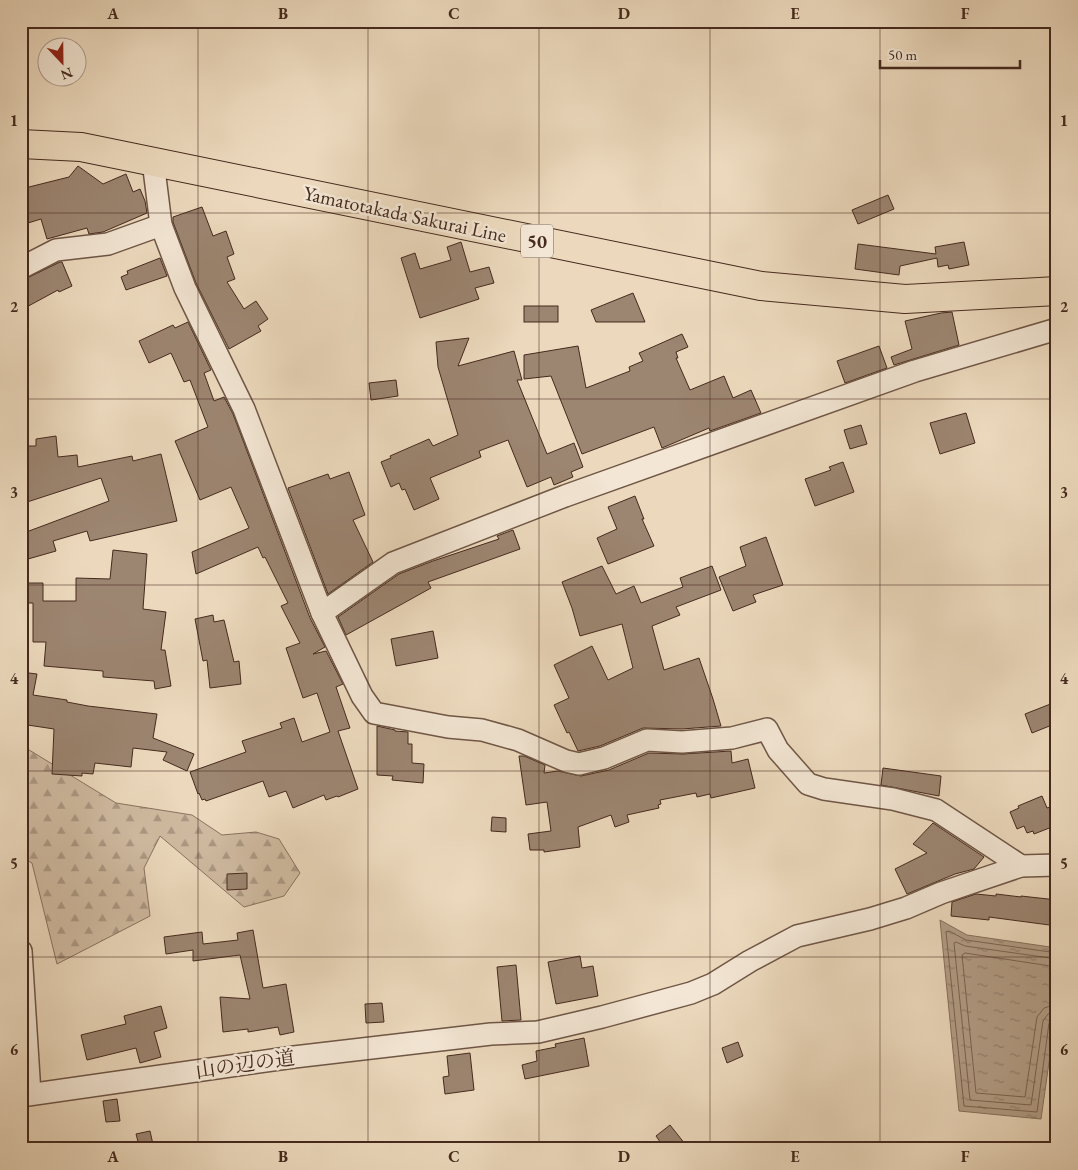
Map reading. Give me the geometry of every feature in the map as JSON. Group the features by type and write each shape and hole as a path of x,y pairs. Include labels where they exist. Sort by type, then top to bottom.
{"main road":[{"name":"Yamatotakada Sakurai Line","path":"21,144 81,147 761,286 905,299 1057,291"}],"street":[{"path":"153,161 161,225 185,288 244,409 322,613 362,696 374,713 448,728 482,730 518,740 566,761 579,764 604,758 648,740 682,742 732,738 767,729 778,750 808,784 824,789 893,799 936,810 1021,866"},
{"path":"21,268 56,250 108,244 161,225"},
{"path":"322,613 393,563 565,496 916,371 1057,329"},
{"name":"山の辺の道","path":"21,951 26,1095 294,1057 491,1034 538,1032 691,993 713,984 796,936 870,919 906,908 940,893 1021,866 1057,865"}],"green space":[{"path":"21,745 116,803 192,815 222,835 256,832 279,839 300,873 284,896 244,907 160,836 144,868 150,916 57,964 32,863 21,857"}],"water":[{"path":"940,920 967,935 1057,948 1057,1006 1041,1119 959,1111"}],"building":[{"path":"78,166 103,184 126,174 133,192 140,189 147,213 103,232 89,234 87,228 47,239 41,219 28,223 21,201 21,189 69,177"},
{"path":"888,195 894,209 858,224 852,210"},
{"path":"202,207 213,236 226,231 234,254 227,257 235,279 227,282 244,309 256,301 268,319 258,326 261,331 229,349 196,283 173,222 173,217"},
{"path":"461,242 470,272 489,267 494,283 475,288 479,299 420,318 401,258 415,253 420,269 451,260 447,247"},
{"path":"964,242 969,265 949,269 948,265 938,267 937,258 900,266 899,275 855,269 858,244 936,254 935,247"},
{"path":"160,258 167,276 126,290 121,277 128,274 127,271"},
{"path":"62,262 72,286 59,292 58,290 21,310 21,281"},
{"path":"633,293 645,322 596,322 591,310"},
{"path":"524,306 558,306 558,322 524,322"},
{"path":"952,312 959,345 894,365 891,357 912,349 905,321"},
{"path":"188,322 211,370 204,373 214,401 224,397 233,414 310,618 325,647 313,654 326,651 343,684 336,687 350,728 338,731 358,789 338,797 326,800 324,795 293,808 286,791 269,797 263,781 206,801 205,799 202,800 198,794 190,772 246,752 242,741 282,728 280,723 294,718 302,742 330,732 317,693 303,698 286,648 300,643 281,606 288,603 258,547 196,574 192,552 249,528 231,487 200,500 175,441 208,427 190,380 184,382 171,353 149,363 139,341 173,325 175,328"},
{"path":"682,334 688,347 676,352 678,358 676,358 690,390 724,376 733,398 751,390 761,413 710,431 709,428 662,448 654,427 582,454 551,376 524,379 524,355 578,346 586,388 630,371 629,367 643,361 639,353"},
{"path":"469,338 458,366 514,351 522,380 517,380 547,454 574,443 583,467 571,472 573,477 554,485 551,477 527,487 508,440 479,451 481,457 430,478 439,499 414,510 405,489 402,490 399,483 391,487 381,462 391,458 390,456 429,439 433,446 458,435 438,367 436,342"},
{"path":"879,346 887,368 845,383 837,361"},
{"path":"396,380 398,396 371,400 369,383"},
{"path":"966,413 975,443 940,454 930,423"},
{"path":"861,425 867,444 850,449 844,430"},
{"path":"56,436 58,457 77,455 78,467 132,456 133,461 161,454 177,521 90,541 87,531 53,541 56,551 21,561 21,534 109,501 101,478 21,504 21,446 36,446 36,439"},
{"path":"843,462 854,492 815,506 805,479 831,470 829,467"},
{"path":"349,472 365,515 353,520 373,562 328,594 288,488 328,474 330,479"},
{"path":"635,496 644,519 642,519 654,546 608,564 597,538 617,529 608,507"},
{"path":"513,530 520,549 428,582 431,588 346,635 338,617 399,574 499,539 497,536"},
{"path":"766,537 783,585 753,595 756,602 733,611 719,577 746,566 740,547"},
{"path":"113,550 147,554 143,609 166,612 161,650 165,650 171,686 155,689 154,681 103,677 103,671 44,666 46,642 33,642 33,603 21,603 21,583 43,583 43,601 76,601 76,578 110,579"},
{"path":"602,566 616,594 634,586 641,603 683,587 680,578 712,566 721,590 676,607 680,615 652,626 664,670 699,658 721,726 682,729 643,728 600,746 578,751 554,705 569,698 554,665 592,646 608,680 633,668 622,624 580,636 562,582"},
{"path":"213,615 214,622 224,620 234,662 239,661 241,684 210,688 207,660 203,661 195,619"},
{"path":"433,631 438,658 396,666 391,639"},
{"path":"21,672 37,674 33,695 67,700 67,702 88,706 157,714 153,738 194,754 187,771 163,760 167,752 133,748 131,767 95,763 93,774 82,773 82,776 52,774 54,729 21,724"},
{"path":"1053,703 1057,713 1057,723 1032,733 1025,714"},
{"path":"377,726 408,732 408,744 412,744 412,763 424,764 423,783 392,780 393,776 377,775"},
{"path":"731,751 732,763 748,759 755,788 711,798 710,794 697,797 696,793 660,800 659,808 627,815 629,822 615,827 611,815 578,827 580,847 544,852 544,850 530,850 528,834 551,831 547,802 526,805 519,756 524,756 545,765 544,773 558,771 581,776 609,770 649,753 683,754"},
{"path":"883,768 941,776 939,796 881,785"},
{"path":"1042,796 1047,808 1057,805 1057,825 1034,834 1033,831 1027,833 1024,826 1017,829 1010,812 1019,808 1018,806"},
{"path":"492,817 506,818 506,832 491,831"},
{"path":"933,823 984,857 974,869 955,874 907,894 895,869 927,853 913,844"},
{"path":"247,873 247,889 227,890 227,874"},
{"path":"976,894 1057,900 1057,926 989,917 989,920 951,916 952,902"},
{"path":"253,930 263,988 286,984 294,1032 280,1035 278,1027 248,1032 248,1029 223,1032 220,997 250,999 240,955 193,961 193,950 166,954 164,937 202,932 203,944 238,940 237,933"},
{"path":"580,956 582,968 593,966 598,996 556,1004 548,962"},
{"path":"516,965 521,1020 502,1021 497,967"},
{"path":"382,1003 384,1022 366,1023 365,1004"},
{"path":"161,1006 167,1028 154,1032 161,1057 140,1063 136,1048 87,1060 81,1035 126,1024 124,1016"},
{"path":"584,1038 589,1066 525,1079 522,1065 537,1061 536,1051 556,1047 555,1044"},
{"path":"738,1042 743,1056 727,1063 722,1048"},
{"path":"470,1053 474,1090 445,1094 443,1077 449,1076 447,1056"},
{"path":"117,1099 120,1121 106,1122 103,1101"},
{"path":"670,1125 689,1149 665,1149 656,1136"},
{"path":"150,1131 154,1149 140,1149 136,1134"}]}
